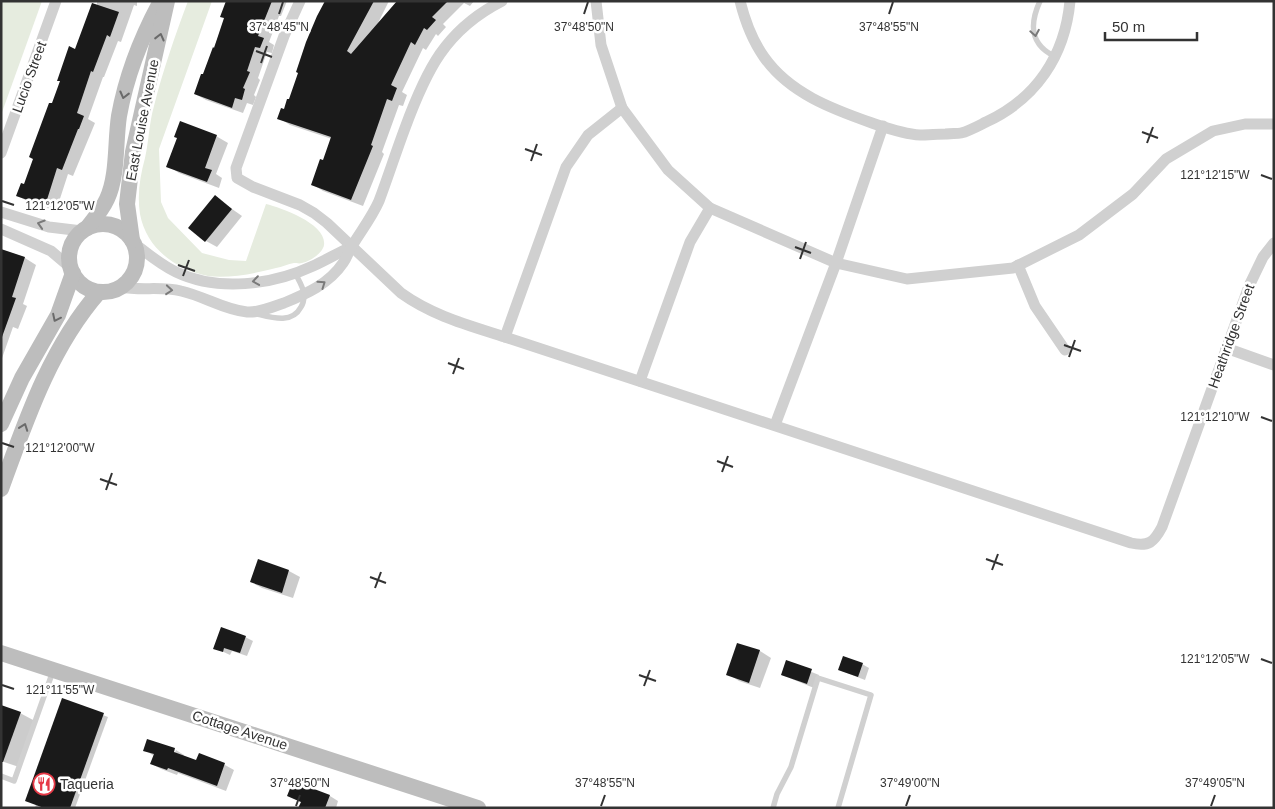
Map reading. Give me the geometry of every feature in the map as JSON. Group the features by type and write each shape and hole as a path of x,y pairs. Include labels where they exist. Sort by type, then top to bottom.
{"street":[{"name":"Lucio Street","path":"1,153 56,1"},
{"name":"East Louise Avenue","path":"1,424 22,378 58,315 72,270 70,258 71,248 75,239 85,230 107,198 111,186 119,116 128,79 161,1"},
{"name":"East Louise Avenue","path":"121,287 134,273 137,264 137,254 133,242 127,204 133,152 167,1"},
{"path":"300,1 284,36 236,168 237,178 253,187 300,205 314,213 401,293 414,302 446,318 775,426 836,263 883,126"},
{"path":"1,229 51,250 72,270 79,282 99,292 121,287 134,290 155,288 181,291 233,309 248,312 270,308 304,294 323,284 333,276 344,263 351,247 376,209 418,93 436,58 448,42 472,19 502,1"},
{"path":"596,1 601,45 622,108 668,170 710,208 836,263 907,279 1018,266 1079,235 1132,194 1166,159 1213,131 1246,124 1274,124"},
{"path":"740,1 749,31 764,57 795,88 819,102 849,115 894,130 920,135 962,133 1016,106 1032,90 1056,57 1067,26 1070,1"},
{"path":"505,336 566,167 588,135 622,108"},
{"path":"640,381 690,242 710,208"},
{"path":"1,212 49,227 85,230 96,224 115,226 125,231 133,242 174,272 209,283 230,284 279,278 313,266 351,247"},
{"name":"Heathridge Street","path":"775,426 1131,543 1141,545 1151,543 1162,527 1248,286 1263,257 1274,243"},
{"path":"1018,266 1035,306 1065,350"},
{"path":"1,489 27,418 50,366 82,312 99,292"},
{"path":"1226,348 1274,365"},
{"name":"Cottage Avenue","path":"1,653 478,808"}],"lane":[{"path":"1040,1 1036,11 1034,34 1041,49 1056,57"},
{"path":"248,312 281,319 289,318 300,309 304,294 295,273"},
{"path":"1,776 14,781 53,671"},
{"path":"773,808 777,794 792,767 818,678 871,695 838,808"}],"shaded area":[{"path":"1,1 42,1 1,115"},
{"path":"188,1 212,1 159,149 161,202 168,218 202,253 229,260 246,261 266,204 273,206 302,218 318,230 323,237 323,248 315,257 308,261 242,275 208,276 185,269 164,256 143,226 139,207 140,179 151,119 165,66"}],"building":[{"path":"226,1 272,1 258,36 264,38 260,48 255,47 247,71 250,72 243,88 245,89 242,100 235,98 232,108 194,94 201,74 203,74 214,48 224,18 220,17"},
{"path":"325,1 374,1 347,51 351,54 397,1 448,1 432,17 436,20 427,30 424,28 415,45 411,42 391,85 397,88 392,101 387,99 371,145 373,146 351,200 311,185 320,159 323,160 331,137 277,119 281,108 284,109 287,99 289,99 306,42"},
{"path":"92,3 119,12 110,37 107,35 93,72 91,71 77,113 84,116 62,170 57,168 45,206 16,196 21,183 24,184 33,159 29,157 49,103 52,103 60,81 57,81 69,46 75,49"},
{"path":"180,121 217,135 205,168 212,170 207,182 166,167 177,138 174,137"},
{"path":"215,195 232,209 205,242 188,228"},
{"path":"1,249 25,257 12,297 16,298 2,337"},
{"path":"258,559 289,570 282,593 250,582"},
{"path":"221,627 246,636 240,653 224,648 223,652 213,649"},
{"path":"737,643 760,650 749,683 726,675"},
{"path":"843,656 863,663 858,677 838,670"},
{"path":"786,660 812,669 807,684 781,675"},
{"path":"62,698 104,713 70,808 44,808 25,801"},
{"path":"1,705 21,712 3,762 1,762"},
{"path":"147,739 175,748 174,752 196,760 199,753 225,763 217,786 168,768 167,770 150,764 154,754 143,751"},
{"path":"293,781 330,795 325,808 298,808 301,802 287,796"}],"place":[{"name":"Taqueria","path":"44,784"}]}
